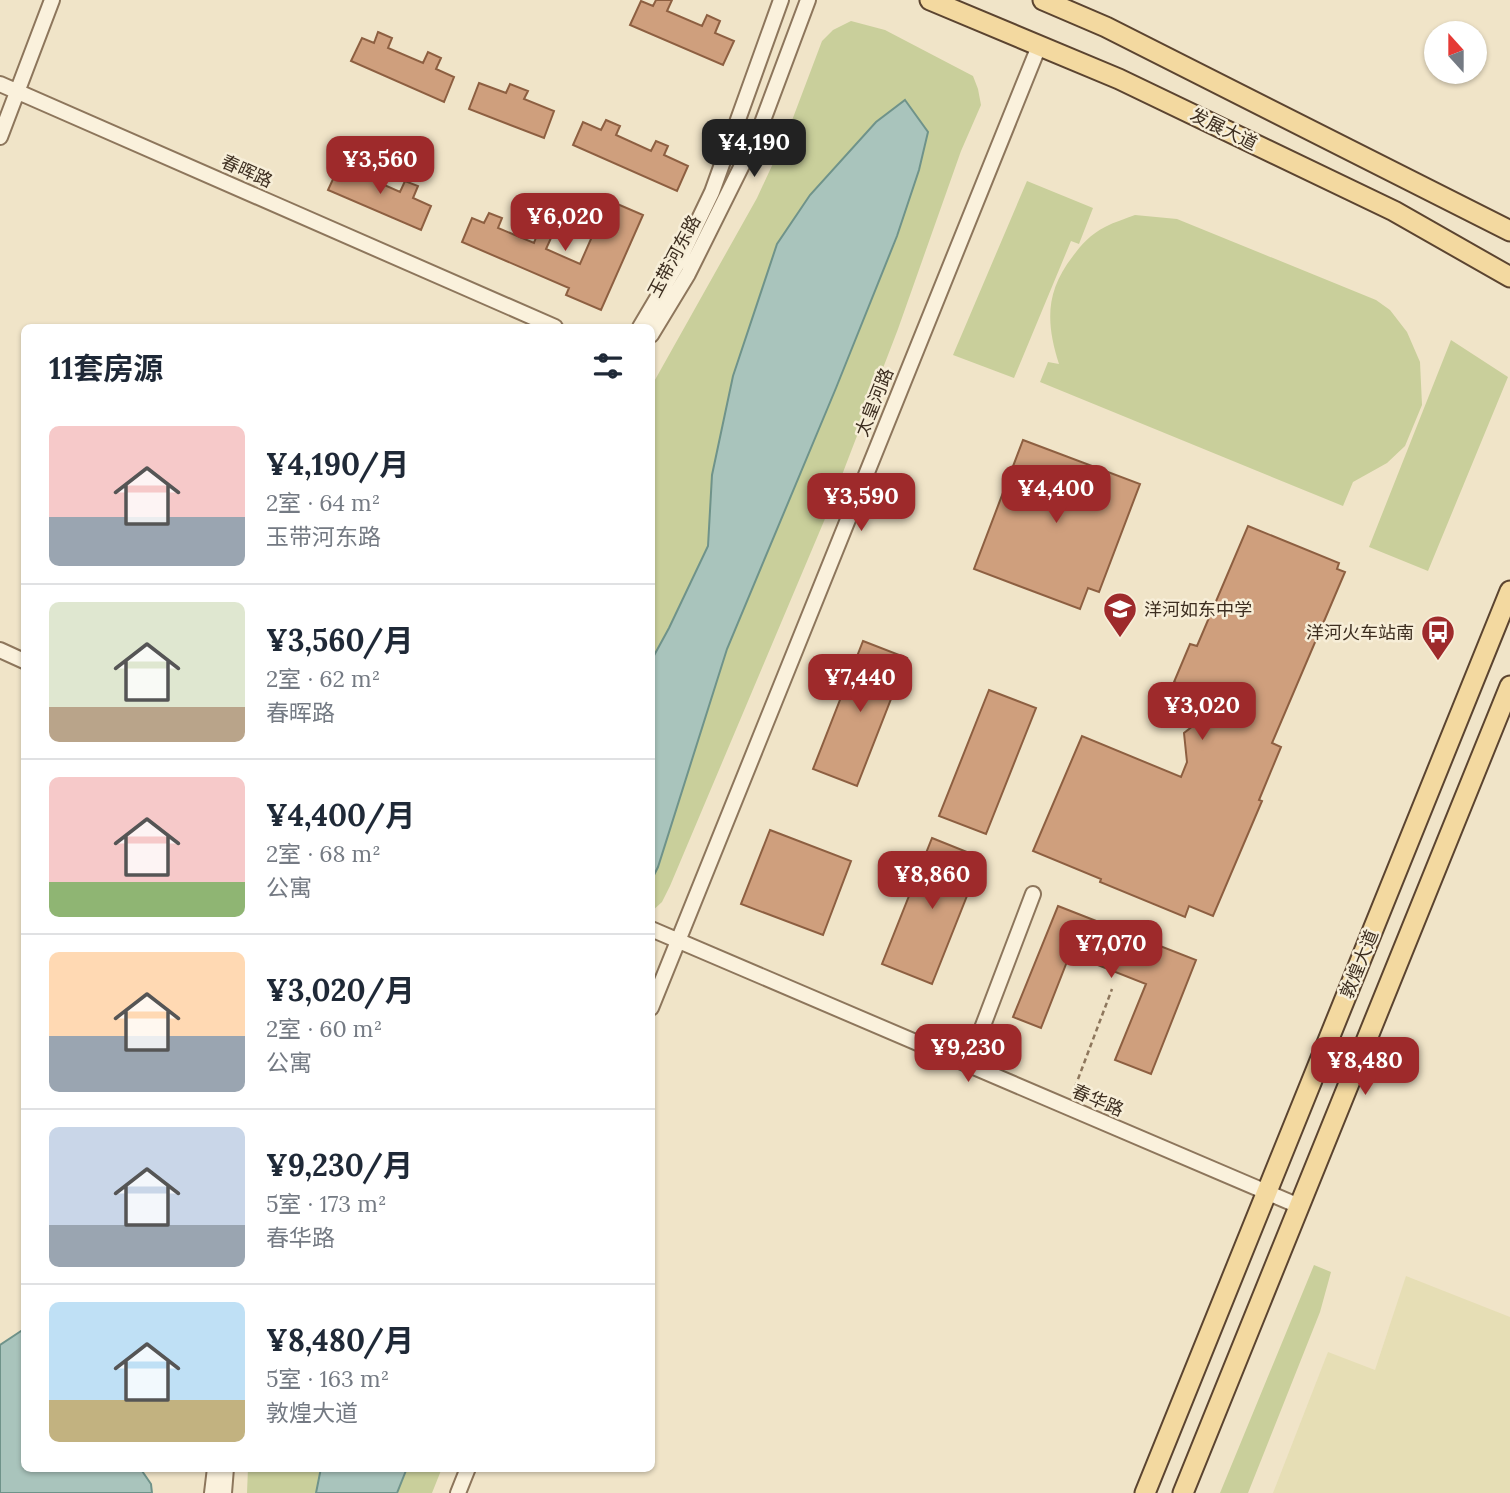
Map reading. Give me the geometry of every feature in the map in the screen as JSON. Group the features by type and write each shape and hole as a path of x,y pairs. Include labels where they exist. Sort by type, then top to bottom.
{"main road":[{"name":"发展大道","path":"930,0 1119,79 1394,211 1510,277"},
{"path":"1049,1 1106,27 1510,231"},
{"name":"敦煌大道","path":"1145,1493 1510,591"},
{"name":"敦煌大道","path":"1182,1493 1510,686"}],"street":[{"path":"0,137 52,0"},
{"name":"玉带河东路","path":"642,324 678,263 712,192 782,0"},
{"name":"玉带河东路","path":"655,328 688,274 759,131 808,0"},
{"name":"太皇河路","path":"655,997 1039,46"},
{"name":"春晖路","path":"0,83 548,324"},
{"path":"0,650 21,659"},
{"path":"968,1065 1033,894"},
{"name":"春华路","path":"655,931 1299,1206"},
{"path":"212,1493 215,1472"},
{"path":"224,1493 226,1472"},
{"path":"458,1493 466,1472"}],"path":[{"path":"1068,1108 1112,989"}],"shaded area":[{"path":"1406,1276 1510,1317 1510,1493 1273,1493 1328,1352 1375,1370"}],"green space":[{"path":"851,21 885,30 973,76 981,105 961,151 898,329 827,514 670,886 662,902 655,908 655,380 757,198 788,131 822,41 833,30"},
{"path":"1027,181 1093,208 1079,244 1071,241 1014,378 953,355"},
{"path":"1135,215 1177,219 1376,300 1390,310 1407,332 1420,362 1422,405 1405,446 1387,463 1353,482 1343,506 1040,382 1048,362 1059,364 1050,321 1053,295 1064,269 1079,248 1095,233"},
{"path":"1451,340 1508,377 1428,571 1369,547"},
{"path":"1314,1265 1331,1272 1320,1312 1248,1493 1220,1493"},
{"path":"248,1472 320,1472 316,1493 247,1493"},
{"path":"406,1472 440,1472 432,1493 397,1493"}],"water":[{"path":"905,100 928,132 919,170 897,236 727,649 655,873 655,654 708,546 712,475 733,376 777,244 810,195 876,122"},
{"path":"21,1331 21,1472 143,1472 151,1484 152,1493 0,1493 0,1345"},
{"path":"320,1472 405,1472 397,1493 316,1493"}],"building":[{"path":"656,0 672,0 667,11 702,26 707,15 720,21 715,33 734,41 723,65 630,25 641,1 653,6"},
{"path":"378,32 392,38 388,48 423,63 428,52 441,58 436,69 454,77 444,102 351,61 362,38 374,43"},
{"path":"479,83 506,93 510,84 528,91 524,99 554,111 544,138 469,109"},
{"path":"606,120 620,126 616,135 651,151 656,141 668,146 664,155 688,166 677,191 573,145 583,122 601,130"},
{"path":"355,161 369,167 364,176 400,192 405,181 418,186 413,198 431,206 421,230 328,190 339,166 351,171"},
{"path":"608,200 643,215 601,310 566,295 569,288 462,242 472,218 484,223 489,213 502,218 498,228 534,243 538,232 551,238 546,249 580,264"},
{"path":"1023,440 1140,484 1099,592 1088,588 1080,609 974,569"},
{"path":"1248,526 1339,563 1337,569 1345,572 1272,743 1281,747 1259,800 1262,801 1213,916 1189,906 1185,917 1033,851 1082,736 1181,777 1187,762 1184,733 1203,718 1212,698 1174,682 1190,644 1197,646"},
{"path":"863,641 907,658 857,786 813,769"},
{"path":"989,690 1036,708 986,834 939,816"},
{"path":"770,830 851,861 823,935 741,904"},
{"path":"932,838 982,858 932,984 882,964"},
{"path":"1058,906 1196,960 1151,1074 1115,1060 1146,984 1070,954 1041,1028 1013,1017"}],"place":[{"name":"洋河如东中学","path":"1120,639"},
{"name":"洋河火车站南","path":"1438,662"}]}
